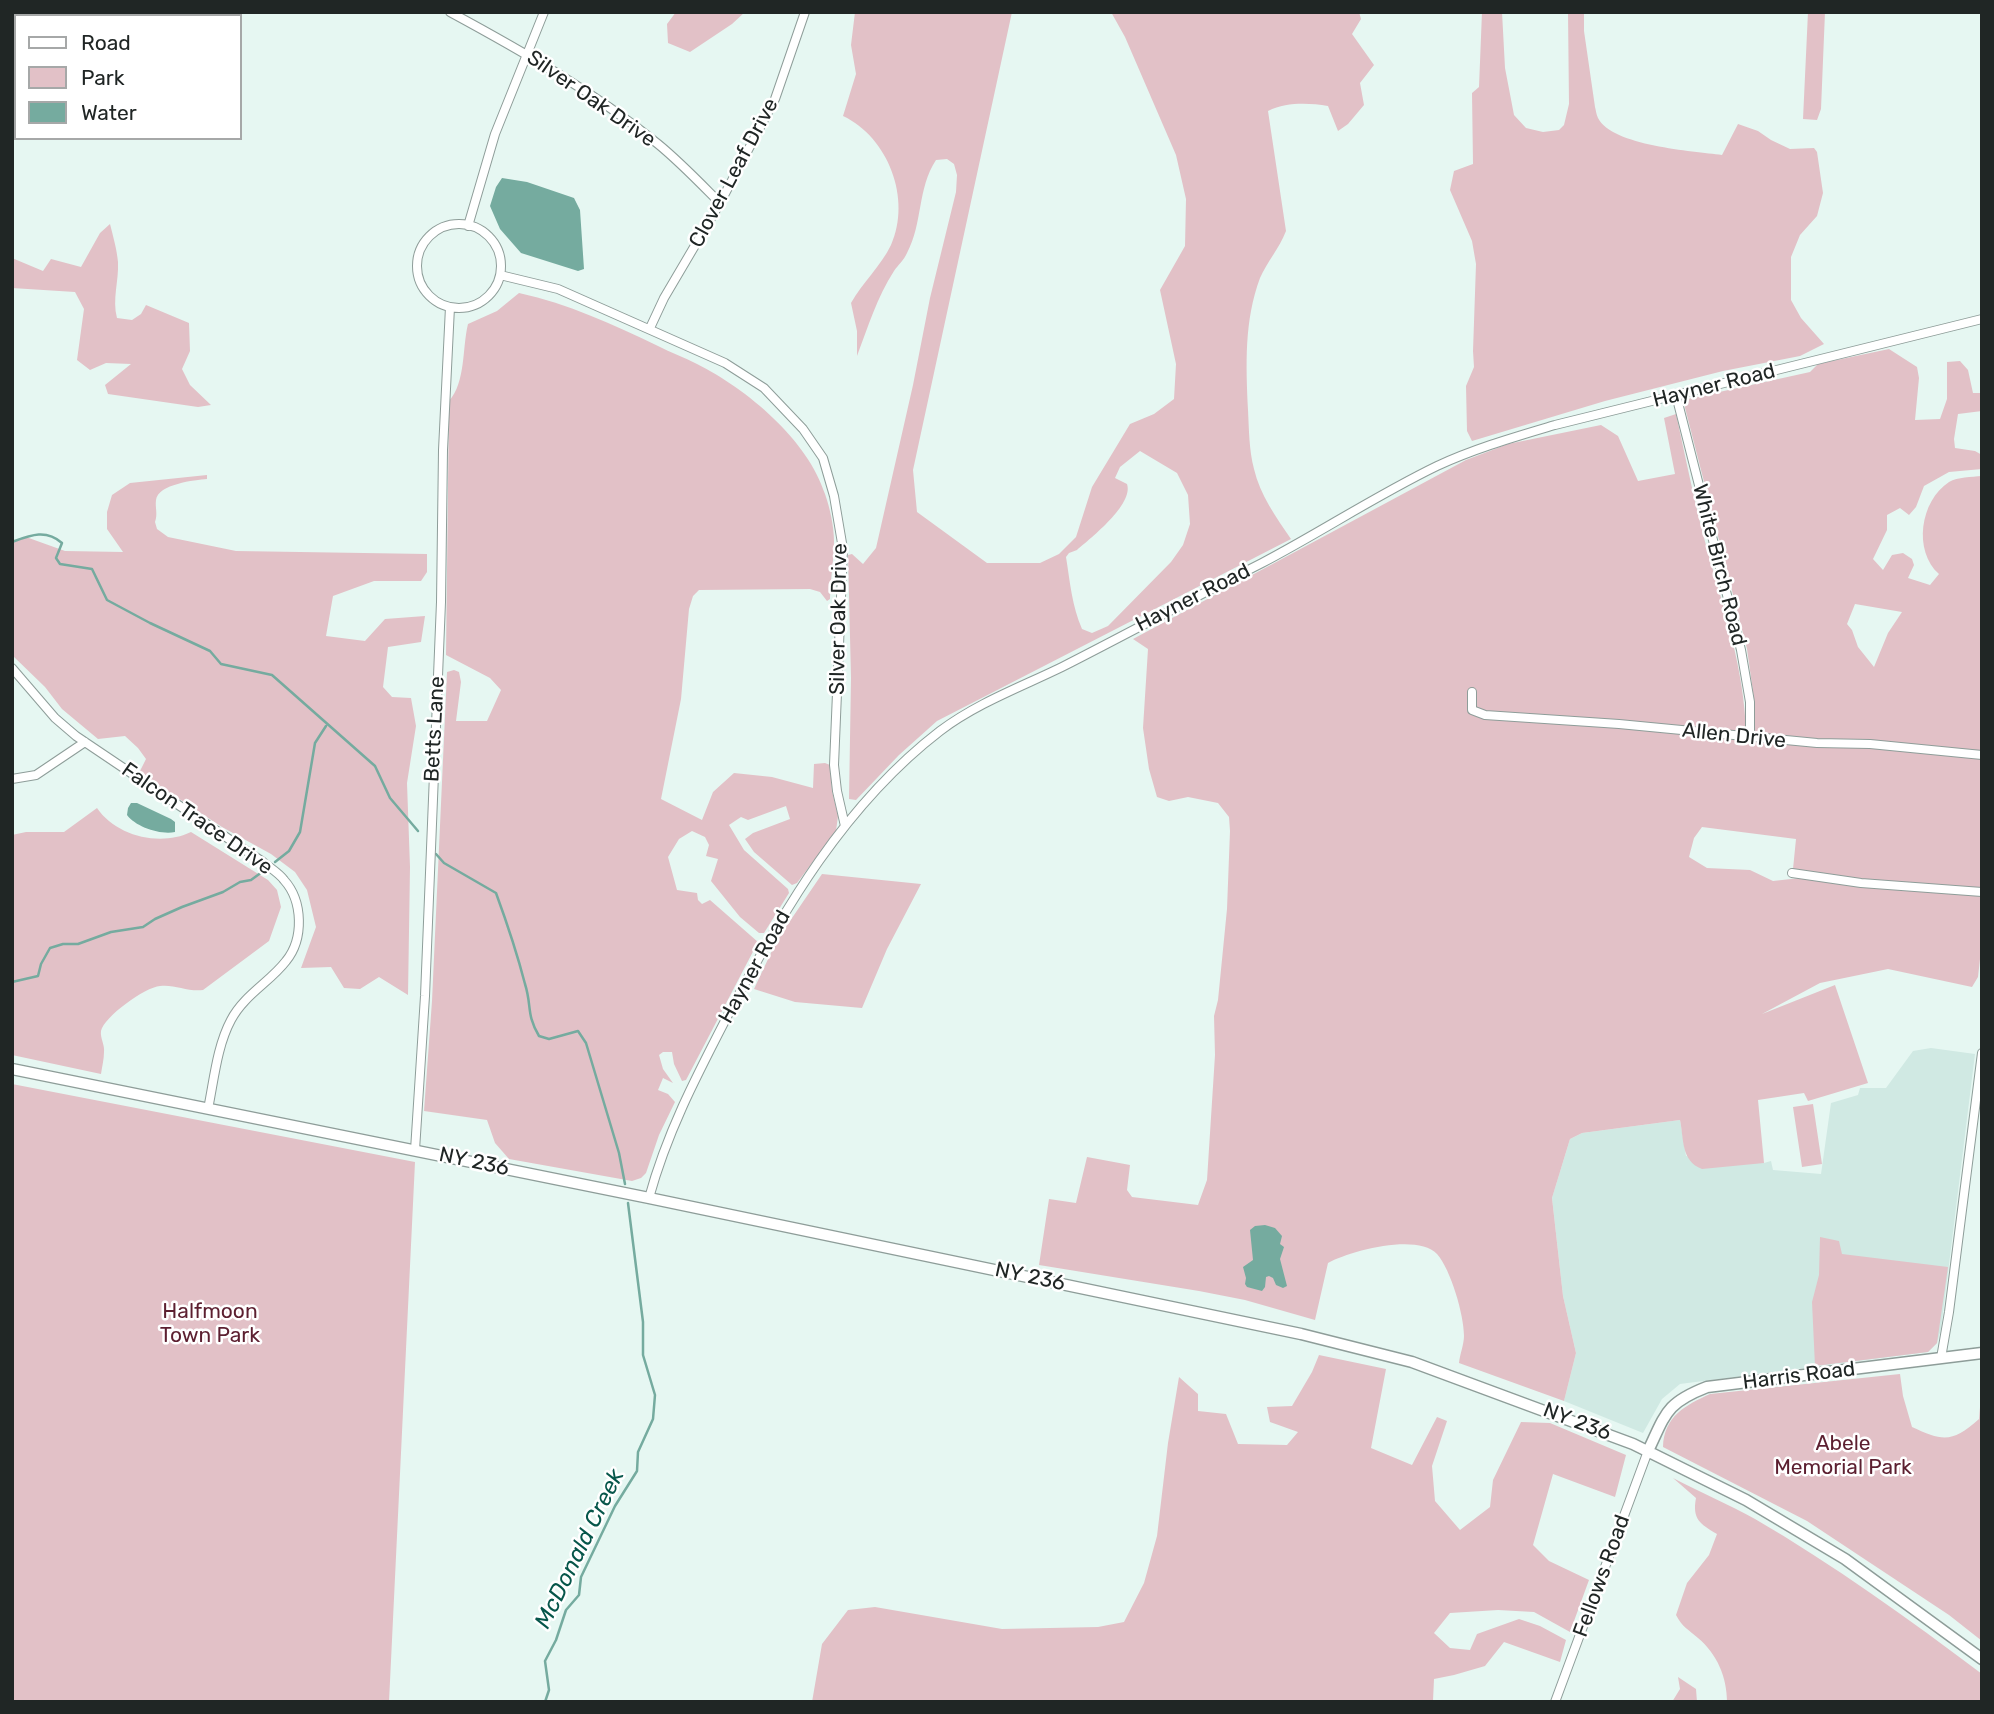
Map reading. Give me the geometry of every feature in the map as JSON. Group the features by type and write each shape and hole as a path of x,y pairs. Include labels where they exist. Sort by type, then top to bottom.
{"main road":[{"name":"NY 236","path":"12,1069 1301,1334 1412,1362 1648,1451 1746,1500 1845,1559 1982,1659"},
{"name":"Harris Road","path":"1648,1451 1662,1418 1673,1405 1683,1396 1707,1387 1982,1353"}],"street":[{"name":"Silver Oak Drive","path":"450,12 526,53 632,124 660,145 720,204"},
{"path":"468,226 495,134 544,12"},
{"name":"Clover Leaf Drive","path":"650,328 775,99 806,12"},
{"path":"449,226 468,226 484,232 499,251 500,275 488,298 465,308 450,307 440,304 422,286 418,261 428,239 438,231 449,226"},
{"name":"Silver Oak Drive","path":"500,275 558,289 725,363 764,388 803,429 822,458 834,496 843,549 834,765 845,826"},
{"name":"Betts Lane","path":"415,1150 425,996 450,307"},
{"name":"Hayner Road","path":"649,1198 661,1155 685,1097 754,965 798,892 845,826 912,754 970,710 1065,665 1263,562 1435,467 1491,443 1982,318"},
{"name":"White Birch Road","path":"1676,395 1741,650 1750,702 1750,738"},
{"name":"Falcon Trace Drive","path":"12,668 55,718 85,742 264,862 285,880 295,900 299,917 295,946 286,960 245,1000 232,1017 225,1033 208,1109"},
{"name":"Allen Drive","path":"1472,692 1472,710 1485,715 1619,724 1819,744 1870,744 1982,755"},
{"path":"12,779 36,775 85,742"},
{"path":"1792,873 1861,883 1982,892"},
{"path":"1941,1359 1982,1053"},
{"name":"Fellows Road","path":"1555,1702 1648,1451"}],"shaded area":[{"path":"1931,1048 1975,1054 1941,1329 1937,1343 1928,1352 1680,1384 1662,1399 1643,1433 1564,1401 1576,1353 1563,1296 1552,1198 1570,1139 1582,1133 1680,1120 1686,1156 1764,1163 1771,1161 1773,1170 1821,1174 1831,1103 1858,1095 1860,1088 1886,1088 1913,1051"}],"green space":[{"path":"676,12 745,12 690,52 668,43 667,24"},
{"path":"855,12 1012,12 913,470 917,512 987,563 1040,563 1059,554 1076,537 1092,487 1130,424 1154,414 1174,399 1176,364 1160,290 1185,246 1186,199 1176,155 1125,37 1111,12 1359,12 1361,19 1352,34 1374,65 1360,83 1364,105 1348,124 1338,131 1328,106 1298,104 1268,111 1286,231 1260,278 1251,310 1247,360 1249,432 1252,462 1260,488 1291,539 937,721 899,755 856,800 849,799 851,678 848,555 852,554 863,564 876,548 930,298 956,192 957,175 954,164 947,159 936,160 926,183 912,242 883,291 857,356 857,331 851,303 891,245 899,208 892,171 884,154 859,126 843,116 856,74 851,45","holes":["1140,451 1177,473 1188,495 1190,524 1183,545 1171,562 1108,626 1092,633 1082,629 1074,603 1066,557 1101,529 1118,511 1127,492 1127,484 1115,478 1120,467"]},
{"path":"1482,12 1502,12 1505,68 1514,115 1526,128 1543,132 1559,130 1564,125 1569,104 1568,12 1584,12 1584,31 1598,118 1619,135 1654,146 1722,155 1738,124 1758,131 1790,149 1814,148 1817,152 1823,193 1817,216 1800,235 1791,257 1791,300 1801,318 1824,344 1800,356 1723,371 1605,401 1472,441 1467,431 1466,386 1474,367 1476,264 1472,241 1450,190 1454,171 1473,164 1472,93 1479,87"},
{"path":"1808,12 1825,12 1821,109 1817,120 1803,119"},
{"path":"110,224 118,262 115,304 117,318 132,320 141,314 146,305 189,323 190,351 182,369 190,385 211,405 198,407 108,394 105,385 131,364 106,363 90,370 77,360 84,309 75,292 12,288 12,258 43,271 51,259 81,267 100,233"},
{"path":"519,293 607,322 692,362 736,387 773,418 805,454 825,494 833,530 830,599 827,601 820,592 810,589 699,590 693,596 689,609 681,699 661,799 702,820 713,792 734,773 772,777 813,788 814,764 825,763 830,765 838,816 836,831 797,883 792,885 754,852 745,839 753,833 790,819 786,806 748,820 741,817 729,825 744,850 788,889 789,893 764,933 759,933 740,917 711,881 718,859 706,856 709,845 705,837 692,831 679,839 668,857 677,890 697,893 702,904 710,900 758,942 686,1080 682,1081 672,1052 659,1055 663,1069 673,1083 663,1078 658,1090 668,1094 675,1102 659,1135 646,1173 632,1181 509,1159 495,1143 487,1120 424,1111 432,1001 447,672 459,672 461,682 456,721 487,721 501,690 490,678 446,655 449,401 461,375 468,324 497,311"},
{"path":"1889,349 1917,367 1919,378 1915,420 1940,419 1947,399 1947,362 1960,361 1968,370 1973,393 1982,393 1982,411 1958,414 1954,439 1955,448 1975,451 1982,455 1982,469 1949,472 1924,486 1916,507 1909,515 1900,508 1887,515 1887,530 1873,559 1883,570 1892,555 1903,553 1912,559 1914,565 1908,578 1930,585 1939,574 1931,564 1923,540 1926,513 1939,490 1949,482 1982,476 1982,888 1868,880 1793,869 1796,839 1702,827 1694,838 1689,857 1707,868 1750,870 1773,881 1800,878 1870,888 1980,895 1982,941 1978,977 1972,987 1888,969 1820,983 1762,1014 1835,985 1868,1083 1808,1101 1804,1093 1758,1100 1764,1163 1702,1169 1690,1161 1687,1155 1680,1120 1582,1133 1570,1139 1552,1198 1563,1296 1576,1353 1564,1401 1459,1363 1464,1336 1459,1305 1452,1281 1442,1261 1427,1248 1400,1244 1383,1246 1328,1263 1315,1320 1245,1300 1039,1265 1049,1199 1076,1203 1087,1157 1130,1165 1127,1190 1132,1197 1198,1205 1207,1180 1215,1055 1214,1016 1227,909 1229,817 1218,803 1188,797 1169,801 1157,797 1149,769 1143,728 1148,649 1133,639 1466,460 1508,444 1601,425 1618,436 1638,481 1675,474 1664,418 1676,414 1698,516 1737,662 1746,732 1754,733 1755,706 1747,649 1683,400 1810,372 1818,364","holes":["1855,604 1902,612 1888,633 1874,667 1858,647 1847,624"]},
{"path":"207,475 207,479 178,484 158,495 155,522 157,529 168,537 236,551 427,554 427,572 421,581 374,581 333,596 326,636 365,641 385,619 425,616 421,642 388,647 383,687 392,697 411,698 416,726 407,783 410,867 408,995 379,977 360,989 344,988 331,967 301,968 316,927 307,890 295,872 271,854 222,827 140,771 146,759 125,736 98,739 62,709 45,687 12,655 12,542 26,537 65,551 123,552 107,529 107,512 112,495 130,483"},
{"path":"97,808 115,826 140,836 166,839 191,832 268,880 277,890 281,907 269,941 203,990 171,986 153,988 136,997 109,1018 101,1031 104,1057 101,1074 12,1055 12,835 26,832 64,832"},
{"path":"822,874 921,884 887,949 862,1008 795,1002 754,989 777,940"},
{"name":"Halfmoon Town Park","path":"12,1084 415,1162 389,1702 12,1702"},
{"path":"1813,1104 1822,1164 1802,1167 1793,1107"},
{"path":"1820,1237 1839,1241 1842,1254 1948,1267 1937,1343 1928,1352 1815,1366 1812,1302 1819,1275"},
{"path":"1319,1355 1386,1369 1371,1448 1412,1465 1437,1417 1447,1421 1432,1466 1435,1501 1460,1530 1490,1507 1493,1480 1521,1422 1550,1423 1626,1455 1615,1497 1553,1474 1533,1545 1549,1561 1589,1580 1570,1632 1534,1612 1498,1610 1450,1613 1434,1633 1450,1648 1470,1650 1477,1634 1519,1619 1540,1626 1566,1640 1560,1662 1504,1642 1485,1666 1434,1679 1433,1701 1458,1702 812,1702 822,1644 848,1610 875,1607 1002,1629 1098,1627 1124,1622 1144,1583 1157,1536 1179,1377 1198,1394 1198,1411 1226,1414 1238,1444 1287,1445 1298,1432 1270,1422 1267,1407 1292,1406"},
{"name":"Abele Memorial Park","path":"1900,1374 1912,1427 1940,1437 1955,1436 1979,1419 1982,1383 1982,1641 1949,1615 1807,1521 1663,1447 1667,1427 1678,1413 1710,1394"},
{"path":"1673,1478 1784,1537 1927,1633 1982,1674 1982,1702 1727,1702 1723,1675 1716,1659 1676,1615 1687,1583 1709,1555 1717,1534 1696,1516 1696,1498"},
{"path":"1678,1677 1696,1689 1697,1702 1672,1702 1680,1689"}],"water":[{"path":"502,178 527,182 574,198 580,210 584,269 578,271 521,253 500,229 490,206"},
{"path":"131,803 137,803 171,819 175,822 175,832 156,831 136,823 127,815"},
{"path":"1255,1226 1275,1228 1282,1236 1280,1244 1284,1247 1280,1259 1287,1286 1283,1288 1276,1285 1269,1276 1266,1277 1262,1291 1247,1287 1243,1267 1253,1260 1250,1230"}],"waterway":[{"name":"McDonald Creek","path":"12,542 38,535 56,539 62,543 56,558 60,564 92,569 107,600 210,651 221,664 272,675 375,766 390,798 418,831"},
{"path":"275,862 289,851 300,832 315,743 326,726"},
{"name":"McDonald Creek","path":"436,854 444,863 496,893 522,972 532,1022 539,1036 549,1039 578,1031 586,1043 619,1153 625,1184"},
{"path":"12,982 38,976 50,948 63,944 78,944 111,932 143,927 182,907 223,892 240,882 251,880 262,872"},
{"name":"McDonald Creek","path":"545,1702 549,1690 545,1661 556,1640 566,1610 579,1595 581,1577 615,1506 637,1471 638,1452 653,1419 655,1395 643,1355 643,1322 628,1203"}]}
